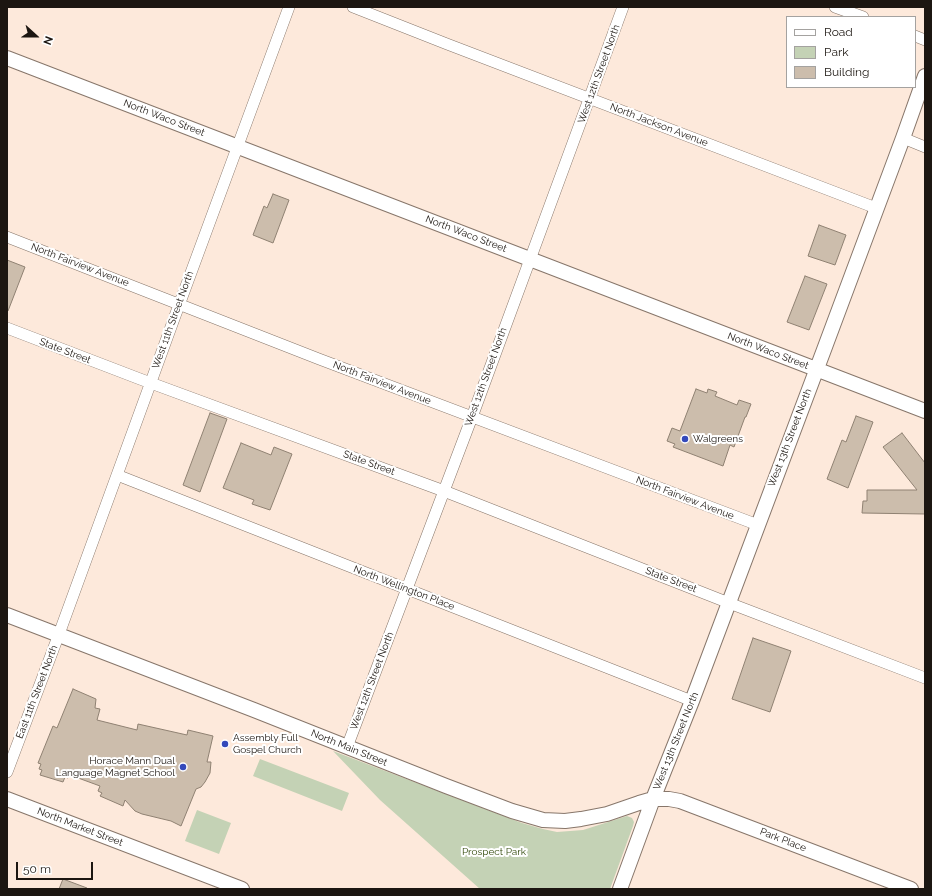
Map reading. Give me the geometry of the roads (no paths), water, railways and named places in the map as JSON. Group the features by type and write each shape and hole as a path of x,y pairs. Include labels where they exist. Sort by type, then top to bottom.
{"street":[{"name":"West 11th Street North","path":"59,634 150,382 289,7"},
{"name":"North Jackson Avenue","path":"353,7 876,208"},
{"name":"West 12th Street North","path":"347,747 472,417 624,7"},
{"path":"835,7 860,16"},
{"name":"North Waco Street","path":"7,58 925,411"},
{"name":"West 13th Street North","path":"620,889 653,799 729,603 925,76"},
{"path":"903,138 925,146"},
{"name":"North Fairview Avenue","path":"7,237 472,417 758,525"},
{"name":"State Street","path":"7,328 444,491 729,603"},
{"name":"North Wellington Place","path":"117,475 692,700"},
{"path":"729,603 925,678"},
{"name":"North Main Street","path":"7,614 446,786 512,811 543,820 581,820 606,814 653,799"},
{"name":"East 11th Street North","path":"7,772 59,634"},
{"name":"North Market Street","path":"7,799 242,889"},
{"name":"Park Place","path":"653,799 680,801 911,889"}],"place":[{"name":"Walgreens","path":"685,439"},
{"name":"Assembly Full Gospel Church","path":"225,744"},
{"name":"Horace Mann Dual Language Magnet School","path":"183,767"}],"park label":[{"name":"Prospect Park","path":"494,852"}]}
